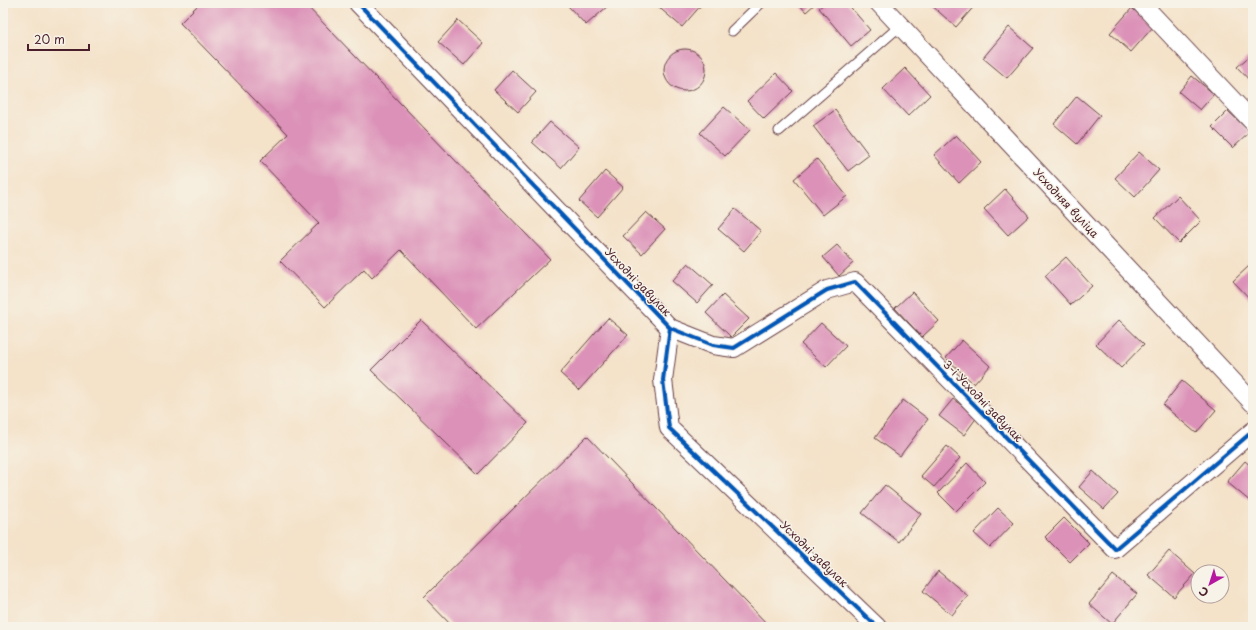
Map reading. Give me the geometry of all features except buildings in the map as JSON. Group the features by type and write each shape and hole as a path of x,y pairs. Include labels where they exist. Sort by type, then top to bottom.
{"street":[{"name":"Усходні завулак","path":"358,3 670,328 663,380 669,428 877,627"},
{"name":"Усходняя вуліца","path":"879,3 1253,403"},
{"path":"1141,3 1253,122"},
{"name":"3-і Усходні завулак","path":"670,328 713,345 734,348 827,290 855,282 1115,550 1253,431"}],"lane":[{"path":"732,31 761,3"},
{"path":"779,131 900,26"}],"cycle path":[{"path":"358,3 670,328 663,380 669,428 877,627"},
{"path":"670,328 713,345 734,348 827,290 855,282 1115,549 1253,431"}]}
